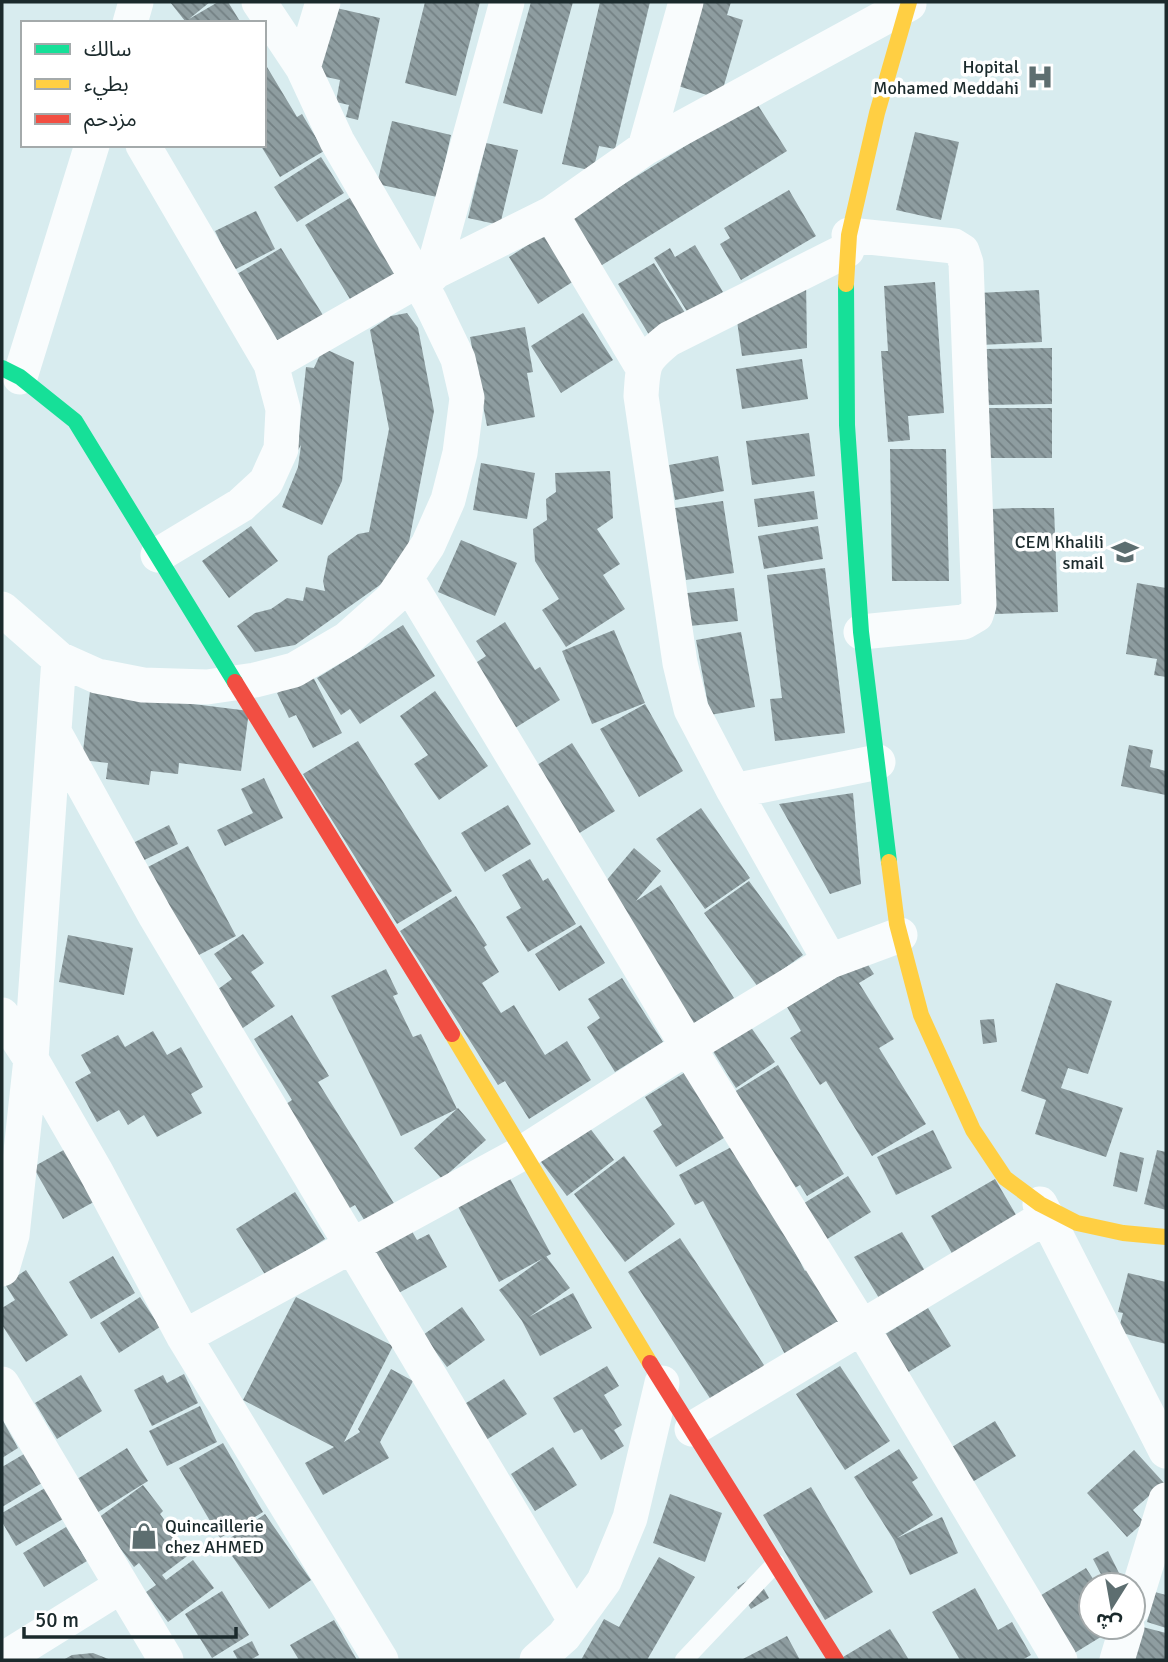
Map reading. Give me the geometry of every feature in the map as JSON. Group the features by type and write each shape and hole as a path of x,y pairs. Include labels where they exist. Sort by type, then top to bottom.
{"street":[{"path":"131,21 136,2"},
{"path":"2,609 59,659 97,676 144,685 207,687 294,670 347,639 391,599 428,545 448,500 460,453 467,398 458,359 425,278 337,141 303,68 259,2"},
{"path":"303,68 323,2"},
{"path":"425,278 508,2"},
{"path":"645,148 687,2"},
{"path":"271,364 425,278 551,215 645,148 909,3"},
{"path":"909,3 877,113 848,242 845,296 846,425 861,632 900,935 921,1015 973,1130 1005,1178 1044,1210 1077,1223 1123,1233 1166,1237"},
{"path":"91,147 11,373 75,421 524,1152 662,1383 836,1660"},
{"path":"144,147 271,364 283,409 281,449 266,482 241,505 158,555"},
{"path":"551,215 643,368"},
{"path":"831,961 734,791 691,709 680,663 641,396 643,368 650,355 670,339 848,242 954,246 962,251 966,263 979,605 976,615 964,622 861,632"},
{"path":"406,578 688,1047 861,1326 1060,1660"},
{"path":"2,1269 12,1235 31,1059 59,659"},
{"path":"54,732 155,915 576,1620"},
{"path":"734,791 878,762"},
{"path":"184,1337 524,1152 688,1047 831,961 900,935"},
{"path":"2,1015 31,1059 96,1172 184,1337 381,1660"},
{"path":"692,1429 1044,1210"},
{"path":"1044,1210 1166,1451"},
{"path":"537,1660 564,1636 604,1581 630,1518 662,1383"},
{"path":"2,1384 159,1648 188,1660"},
{"path":"1144,1571 1166,1500"},
{"path":"2,1660 121,1587"},
{"path":"1117,1660 1123,1641"}],"lane":[{"path":"684,1660 776,1563"}],"building":[{"path":"170,2 210,2 189,19 218,2 228,2 240,21 185,21"},
{"path":"425,2 480,2 456,96 405,83"},
{"path":"531,2 573,2 542,114 503,103"},
{"path":"600,2 650,2 615,149 599,146 593,171 562,164"},
{"path":"703,2 731,2 727,15 743,20 720,99 678,86"},
{"path":"332,7 380,18 358,120 346,117 349,105 336,102 340,80 317,75"},
{"path":"266,65 297,117 302,114 324,151 280,177 262,147 266,147"},
{"path":"756,102 787,151 594,270 563,222"},
{"path":"392,121 451,135 437,197 377,184"},
{"path":"915,132 959,142 941,220 896,210"},
{"path":"486,143 518,150 500,225 468,218"},
{"path":"321,157 344,193 297,222 274,187"},
{"path":"789,190 816,236 741,280 720,244 730,238 724,228"},
{"path":"353,196 401,275 353,304 305,225"},
{"path":"256,211 275,249 234,270 215,231"},
{"path":"545,234 574,281 538,304 509,257"},
{"path":"695,245 723,292 688,313 654,258 670,248 675,257"},
{"path":"281,248 326,320 277,350 232,277"},
{"path":"654,263 687,316 651,338 618,284"},
{"path":"806,280 807,348 742,356 736,314"},
{"path":"935,282 944,413 908,416 910,440 888,442 881,351 888,351 884,286"},
{"path":"1039,290 1042,342 980,345 978,293"},
{"path":"407,313 418,328 434,411 404,568 295,645 255,652 237,626 255,613 271,609 287,598 303,601 306,587 325,591 323,581 328,556 358,534 369,532 389,429 370,330 391,316"},
{"path":"583,313 613,360 561,393 531,346"},
{"path":"525,327 533,372 527,373 535,417 487,426 470,337"},
{"path":"323,348 354,362 342,481 322,525 282,507 298,467 301,445 297,452 306,367 314,368"},
{"path":"1052,348 1052,404 985,405 985,349"},
{"path":"802,359 808,399 742,409 736,369"},
{"path":"987,408 1052,408 1052,458 987,458"},
{"path":"809,433 815,476 752,485 746,441"},
{"path":"890,449 946,449 949,581 892,581"},
{"path":"718,456 724,491 675,500 669,465"},
{"path":"481,463 535,473 527,519 473,510"},
{"path":"610,471 613,518 597,529 620,564 603,575 625,609 566,647 542,610 559,599 535,561 533,529 547,520 546,499 556,492 555,473"},
{"path":"814,491 818,519 758,527 754,499"},
{"path":"723,501 734,573 686,580 675,508"},
{"path":"1054,508 1058,612 995,614 991,509"},
{"path":"251,526 278,561 229,598 202,561"},
{"path":"818,526 823,559 764,569 758,536"},
{"path":"461,540 517,563 495,616 438,592"},
{"path":"825,568 845,733 775,741 770,699 782,698 767,575"},
{"path":"1137,583 1166,588 1166,677 1154,675 1157,659 1126,654"},
{"path":"734,588 738,621 690,626 687,593"},
{"path":"505,622 535,670 540,667 560,700 515,728 474,664 486,656 476,641"},
{"path":"403,625 435,676 360,724 350,709 341,715 317,678"},
{"path":"614,630 645,703 592,724 562,651"},
{"path":"741,632 755,707 710,715 696,640"},
{"path":"312,675 342,733 313,748 296,715 289,718 277,693"},
{"path":"90,691 249,711 241,771 179,763 178,774 151,771 149,785 106,779 108,763 82,760"},
{"path":"435,691 488,766 439,800 414,764 428,755 400,716"},
{"path":"645,704 683,771 639,797 600,729"},
{"path":"358,741 452,891 397,924 303,774"},
{"path":"572,743 615,811 573,837 529,770"},
{"path":"1129,745 1153,750 1150,767 1166,771 1166,795 1121,786"},
{"path":"264,778 283,818 225,846 217,830 253,813 241,789"},
{"path":"853,793 861,884 830,894 779,804"},
{"path":"508,805 531,844 485,872 461,833"},
{"path":"701,808 750,878 705,909 656,839"},
{"path":"169,825 178,844 138,863 129,845"},
{"path":"188,846 236,936 193,958 146,868"},
{"path":"634,848 661,871 636,901 661,885 734,998 693,1024 600,888"},
{"path":"530,859 543,881 548,878 576,924 528,952 506,917 521,908 502,875"},
{"path":"749,881 803,955 758,987 704,913"},
{"path":"456,896 487,945 484,947 499,972 482,983 501,1013 514,1005 545,1055 567,1041 591,1080 529,1119 505,1081 498,1085 400,931"},
{"path":"581,925 605,963 559,991 535,954"},
{"path":"243,934 264,963 251,972 275,1006 237,1032 210,995 232,979 214,954"},
{"path":"68,935 133,948 124,995 59,982"},
{"path":"865,960 874,974 859,983 894,1039 879,1048 926,1124 872,1156 826,1081 820,1085 790,1038 801,1031 787,1007"},
{"path":"386,969 398,994 393,996 413,1037 421,1034 457,1109 401,1136 331,996"},
{"path":"622,978 663,1042 615,1072 587,1027 600,1018 588,999"},
{"path":"1056,983 1112,1001 1088,1074 1068,1068 1061,1088 1123,1108 1106,1157 1035,1134 1046,1100 1021,1091"},
{"path":"292,1015 329,1076 318,1082 395,1205 366,1223 355,1205 348,1209 283,1106 292,1100 254,1039"},
{"path":"994,1019 997,1042 983,1044 980,1020"},
{"path":"748,1023 775,1062 736,1088 711,1048"},
{"path":"153,1031 167,1055 181,1047 203,1087 191,1094 202,1113 157,1137 144,1115 128,1125 119,1110 97,1122 75,1082 91,1073 81,1055 118,1035 125,1047"},
{"path":"778,1065 844,1174 807,1196 800,1185 793,1189 734,1092"},
{"path":"692,1068 737,1130 676,1167 653,1131 662,1125 645,1097"},
{"path":"458,1108 486,1140 442,1179 414,1148"},
{"path":"586,1123 614,1160 567,1196 538,1158"},
{"path":"933,1130 952,1168 896,1195 877,1157"},
{"path":"737,1144 805,1271 811,1267 845,1330 788,1360 703,1201 695,1205 679,1175"},
{"path":"69,1147 99,1199 63,1219 33,1167"},
{"path":"1157,1150 1166,1152 1166,1210 1144,1204"},
{"path":"1120,1152 1144,1158 1137,1192 1113,1186"},
{"path":"624,1156 675,1224 625,1262 574,1194"},
{"path":"508,1175 551,1254 499,1282 456,1203"},
{"path":"848,1176 871,1212 824,1241 801,1205"},
{"path":"995,1179 1019,1220 954,1257 931,1216"},
{"path":"295,1192 325,1239 266,1276 236,1229"},
{"path":"410,1228 417,1240 429,1234 447,1267 393,1296 368,1251"},
{"path":"902,1232 925,1271 879,1298 854,1257"},
{"path":"680,1238 770,1374 717,1409 628,1272"},
{"path":"113,1256 135,1293 91,1319 69,1282"},
{"path":"546,1256 570,1288 529,1317 573,1293 592,1328 540,1356 522,1321 499,1290"},
{"path":"26,1270 68,1335 26,1362 2,1325 2,1308 15,1300 5,1284"},
{"path":"1128,1273 1166,1282 1166,1344 1118,1332 1123,1313 1118,1312"},
{"path":"140,1297 160,1327 119,1353 100,1323"},
{"path":"296,1297 393,1346 344,1442 360,1432 358,1429 391,1369 413,1381 380,1442 389,1458 323,1495 305,1463 334,1447 243,1400"},
{"path":"462,1307 485,1340 447,1367 423,1335"},
{"path":"928,1308 951,1346 902,1376 879,1338"},
{"path":"607,1366 619,1386 604,1395 622,1425 614,1430 624,1446 601,1460 582,1429 574,1433 553,1398"},
{"path":"840,1366 890,1441 845,1470 796,1394"},
{"path":"184,1374 198,1403 152,1426 134,1390 163,1375 167,1383"},
{"path":"81,1375 102,1411 57,1439 35,1403"},
{"path":"504,1379 527,1414 486,1440 463,1405"},
{"path":"200,1406 217,1442 167,1466 149,1431"},
{"path":"2,1419 18,1448 2,1458"},
{"path":"995,1421 1016,1456 969,1484 947,1450"},
{"path":"223,1443 263,1512 220,1538 179,1468"},
{"path":"553,1447 577,1485 535,1511 511,1474"},
{"path":"127,1448 148,1481 95,1514 74,1481"},
{"path":"899,1449 918,1478 912,1482 933,1515 897,1538 942,1517 958,1553 910,1575 894,1540 854,1477"},
{"path":"1134,1450 1164,1483 1133,1510 1144,1522 1127,1537 1087,1493"},
{"path":"24,1454 42,1483 2,1507 2,1467"},
{"name":"Quincaillerie chez AHMED","path":"143,1485 163,1511 160,1514 190,1554 162,1575 166,1580 193,1560 214,1588 168,1622 146,1592 156,1585 139,1563 134,1567 98,1518"},
{"path":"811,1487 873,1592 825,1620 763,1515"},
{"path":"45,1488 63,1519 16,1546 2,1522 2,1513"},
{"path":"670,1494 722,1513 705,1562 653,1543"},
{"path":"265,1514 311,1580 269,1609 223,1543"},
{"path":"66,1527 87,1561 44,1587 23,1553"},
{"path":"1108,1551 1118,1571 1099,1571 1093,1559"},
{"path":"659,1557 695,1577 647,1660 581,1660 604,1619 619,1627"},
{"path":"1077,1573 1077,1641 1094,1641 1073,1654 1038,1597"},
{"path":"756,1575 769,1598 751,1609 737,1587"},
{"path":"975,1588 998,1630 1012,1622 1031,1655 1022,1660 960,1660 932,1612"},
{"path":"222,1591 249,1635 212,1658 185,1614"},
{"path":"1155,1592 1166,1595 1166,1628 1147,1622"},
{"path":"334,1620 357,1660 299,1660 290,1645"},
{"path":"1147,1628 1166,1633 1166,1660 1130,1660 1135,1641 1147,1641"},
{"path":"890,1629 909,1660 838,1660"},
{"path":"787,1636 800,1660 741,1660"},
{"path":"252,1641 259,1655 250,1660 238,1660 233,1651"},
{"path":"93,1653 111,1660 63,1660 72,1655"}],"traffic: fast":[{"path":"846,284 847,425 861,632 889,862"},
{"path":"2,368 20,377 75,421 235,682"}],"traffic: slow":[{"path":"846,284 849,235 877,113 909,2"},
{"path":"889,862 897,924 921,1015 973,1130 1005,1178 1040,1204 1077,1223 1123,1233 1166,1237"},
{"path":"452,1034 650,1363"}],"traffic: jam":[{"path":"235,682 452,1034"},
{"path":"650,1363 836,1660"}],"place":[{"name":"Hopital Mohamed Meddahi","path":"1040,77"},
{"name":"CEM Khalili smail","path":"1125,552"},
{"name":"Quincaillerie chez AHMED","path":"144,1536"}]}
